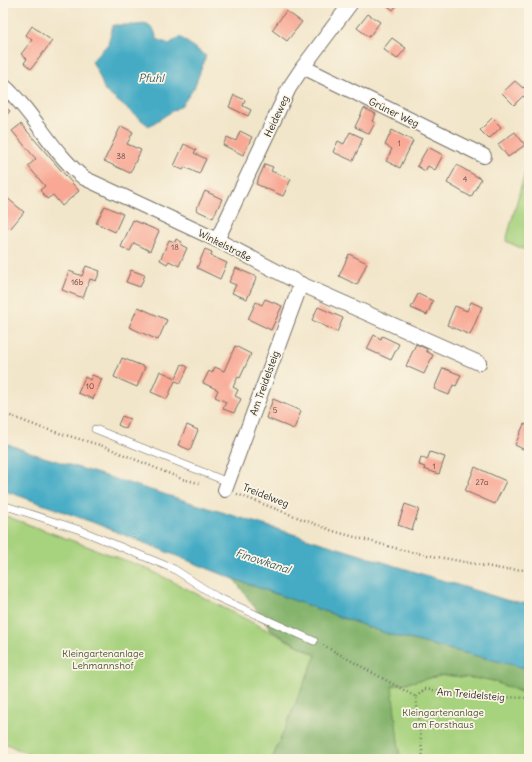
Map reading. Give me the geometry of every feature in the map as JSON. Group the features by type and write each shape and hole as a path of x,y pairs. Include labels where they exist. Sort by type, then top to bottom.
{"street":[{"name":"Heideweg","path":"217,240 289,88 351,3"},
{"name":"Grüner Weg","path":"303,67 484,156"},
{"name":"Winkelstraße","path":"3,85 12,93 74,170 84,178 217,240 300,284 479,363"},
{"name":"Am Treidelsteig","path":"226,486 300,284"}],"lane":[{"path":"95,429 226,486"},
{"path":"3,506 80,530 174,569 217,597 314,640"}],"path":[{"path":"3,412 42,428 103,446 182,479 204,484"},
{"name":"Treidelweg","path":"226,486 333,531 406,551 502,569 529,570"},
{"path":"314,640 416,697 423,759"},
{"name":"Am Treidelsteig","path":"416,697 425,689 478,696 529,698"}],"green space":[{"path":"529,158 529,252 506,241"},
{"name":"Kleingartenanlage Lehmannshof","path":"3,515 146,568 316,655 272,759 38,759 3,742"},
{"path":"234,579 388,634 529,669 529,695 490,680 444,675 392,686 400,759 272,759 316,655 272,631"},
{"name":"Kleingartenanlage am Forsthaus","path":"444,675 490,680 529,695 529,759 400,759 391,686"}],"water":[{"name":"Pfuhl","path":"146,24 154,30 157,39 169,44 180,37 206,56 194,88 182,105 149,126 105,91 92,61 108,44 113,25"},
{"name":"Finowkanal","path":"3,442 31,453 506,600 529,604 529,669 388,634 234,579 92,522 3,490"}],"building":[{"path":"384,3 399,3 393,10"},
{"path":"286,11 302,22 287,41 272,30"},
{"path":"368,14 380,22 369,37 357,28"},
{"path":"32,26 52,41 31,69 24,63 27,59 21,54 32,40 26,35"},
{"path":"392,38 406,48 397,59 383,49"},
{"path":"515,81 529,92 529,96 526,99 523,96 514,105 502,93"},
{"path":"234,95 245,100 243,106 251,110 248,116 229,107"},
{"path":"3,98 8,102 4,107 10,111 4,118"},
{"path":"364,108 376,114 372,121 375,123 369,134 355,127"},
{"path":"492,118 501,127 489,139 480,130"},
{"path":"21,124 79,191 62,206 53,195 47,199 40,190 45,186 28,166 36,159 12,131"},
{"path":"121,126 133,132 127,144 141,150 130,173 104,161"},
{"path":"392,130 413,141 400,168 386,161 392,149 385,145"},
{"path":"240,131 252,137 243,155 223,145 227,137 236,141"},
{"path":"350,132 363,138 353,161 333,152 338,141 344,144"},
{"path":"515,132 525,145 508,157 498,144"},
{"path":"184,144 196,150 194,153 206,159 199,174 185,167 183,170 174,166"},
{"path":"428,147 443,155 435,170 428,166 425,171 417,166"},
{"path":"265,164 273,167 271,171 291,179 283,196 256,184"},
{"path":"457,165 481,179 471,197 447,183"},
{"path":"205,191 222,199 213,218 196,210"},
{"path":"6,197 24,212 10,229 3,223 3,200"},
{"path":"105,206 123,214 115,232 96,223"},
{"path":"133,220 159,231 150,251 134,243 130,251 121,247"},
{"path":"176,239 182,242 181,245 187,248 179,266 169,261 167,264 160,260 169,240 175,242"},
{"path":"205,249 212,252 211,256 227,263 220,279 197,268"},
{"path":"349,254 367,263 357,285 339,276"},
{"path":"86,266 100,271 96,281 90,279 83,298 62,290 69,271 82,276"},
{"path":"236,268 257,277 247,299 232,293 236,285 229,282"},
{"path":"131,270 145,275 140,287 126,282"},
{"path":"418,294 433,301 427,315 411,308"},
{"path":"265,299 282,306 271,330 248,319 256,302 262,305"},
{"path":"471,302 482,307 470,335 447,325 455,306 467,311"},
{"path":"138,307 167,320 158,340 129,327"},
{"path":"318,307 343,318 337,332 312,320"},
{"path":"374,335 381,339 382,336 399,344 391,360 367,349"},
{"path":"416,344 427,349 426,351 433,355 424,374 406,366"},
{"path":"235,346 251,354 240,378 238,377 233,387 238,390 235,396 241,399 234,413 223,409 226,402 215,397 218,390 203,383 209,371 212,373 215,367 224,371"},
{"path":"122,358 145,367 137,387 114,377"},
{"path":"182,364 188,367 181,383 175,381 167,399 151,392 160,371 176,378"},
{"path":"443,368 461,375 456,386 453,385 449,395 434,389"},
{"path":"92,375 102,379 93,399 78,393 85,377 90,380"},
{"path":"273,399 301,411 294,429 266,418"},
{"path":"122,416 130,419 126,429 118,425"},
{"path":"524,424 529,426 529,452 515,445"},
{"path":"187,425 198,430 190,450 178,445"},
{"path":"430,452 445,457 439,474 424,469 425,467 419,465 421,457 427,460"},
{"path":"475,467 506,481 495,504 465,491"},
{"path":"405,504 419,509 412,530 398,525"}]}
